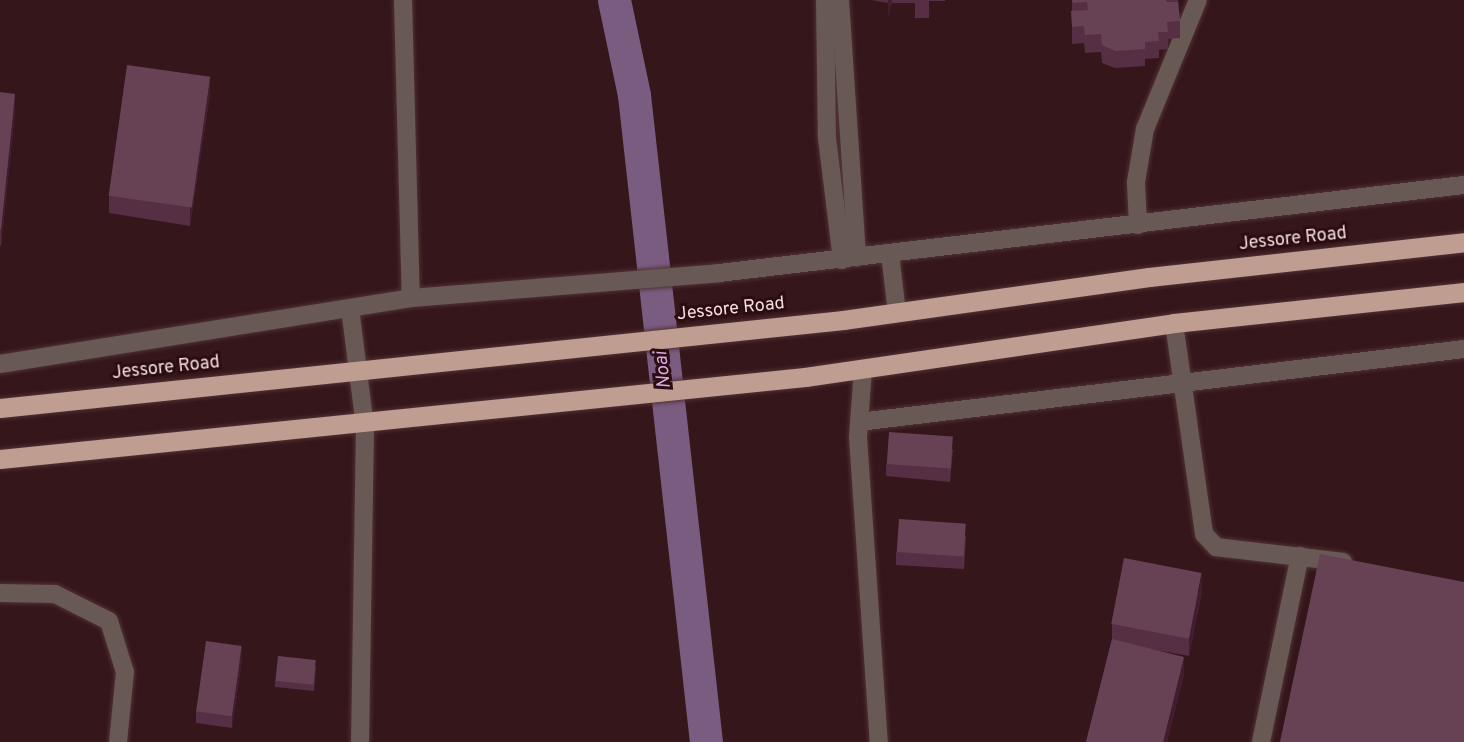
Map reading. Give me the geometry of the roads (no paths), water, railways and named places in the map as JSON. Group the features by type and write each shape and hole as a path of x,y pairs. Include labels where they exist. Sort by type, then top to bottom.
{"highway":[{"name":"Jessore Road","path":"0,408 843,320 1149,276 1464,242"},
{"path":"0,459 365,426 805,376 1174,323 1464,292"}],"street":[{"path":"403,0 411,298"},
{"path":"825,0 827,138 850,258"},
{"path":"840,0 850,258"},
{"path":"1138,225 1136,183 1145,129 1198,0"},
{"path":"0,364 411,298 780,267 1464,185"},
{"path":"890,254 897,313"},
{"path":"350,309 355,369 365,426 360,742"},
{"path":"1174,323 1204,534 1216,547 1368,567"},
{"path":"859,422 1464,349"},
{"path":"863,369 859,422 880,742"},
{"path":"1261,742 1300,556"},
{"path":"0,593 55,594 109,621 125,672 118,742"}],"waterway":[{"name":"Noai","path":"614,0 634,95 706,742"}]}
